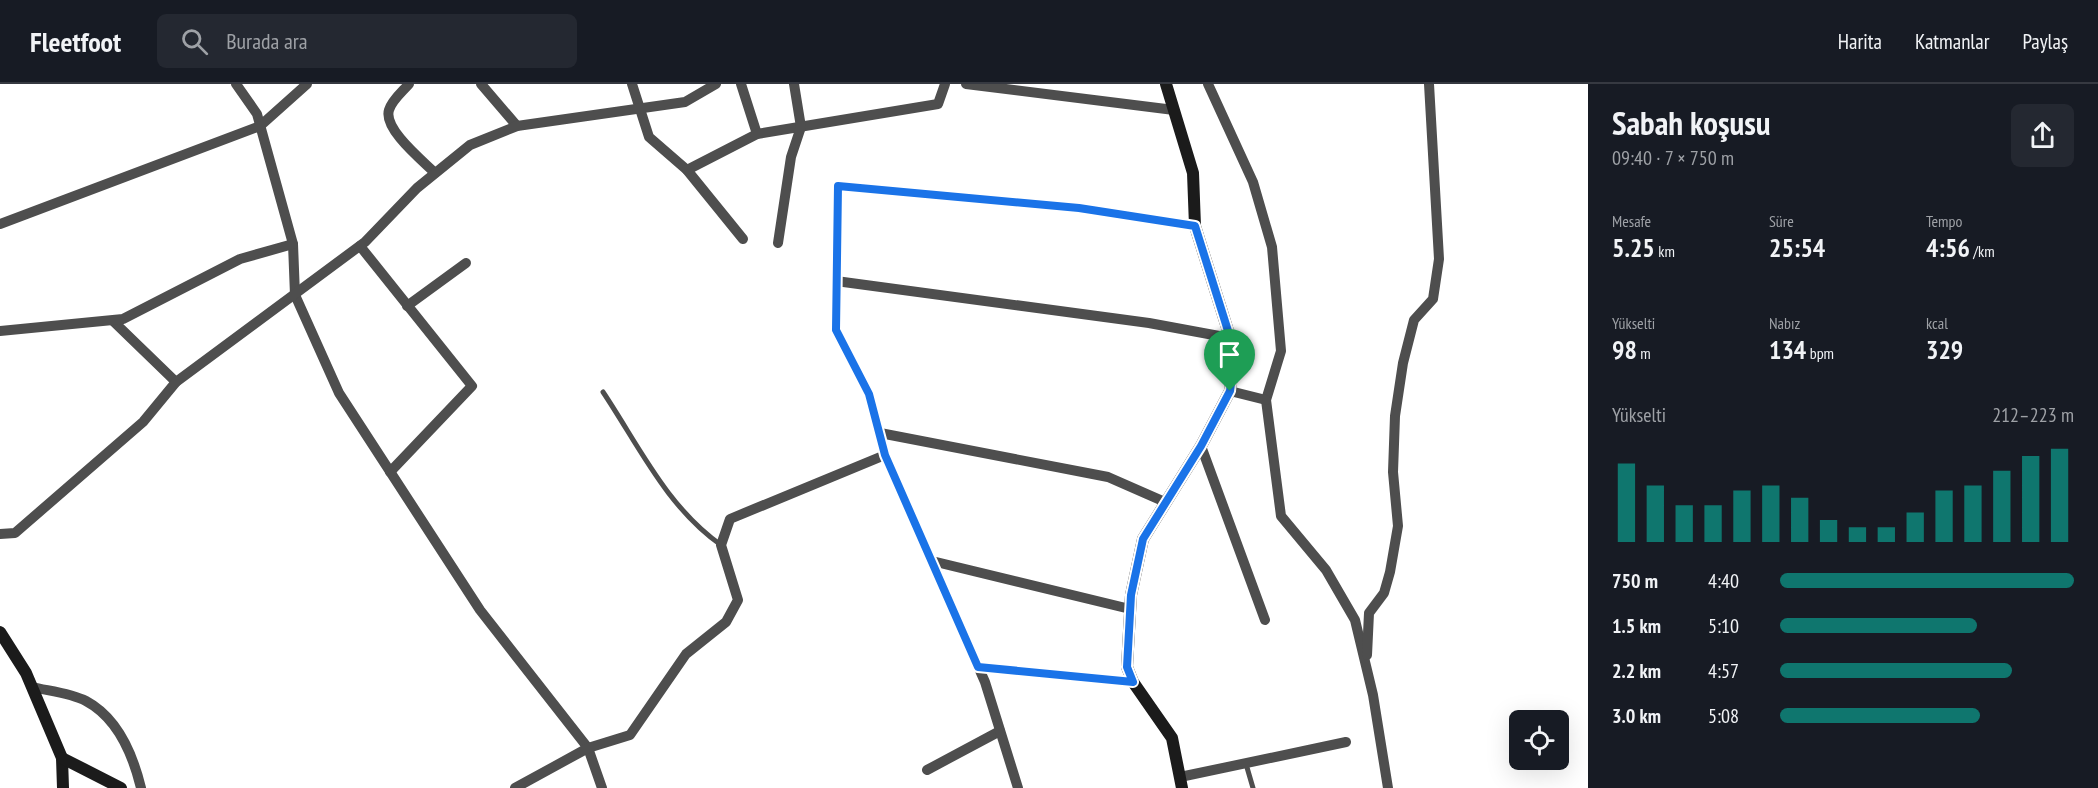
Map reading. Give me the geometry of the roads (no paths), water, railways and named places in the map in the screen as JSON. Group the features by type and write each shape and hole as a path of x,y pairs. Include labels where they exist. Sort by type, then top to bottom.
{"street":[{"path":"236,84 257,114 293,244 295,295 339,393 480,610 588,748 602,788"},
{"path":"0,224 260,126 307,84"},
{"path":"409,84 388,111 388,120 395,133 435,173"},
{"path":"481,84 517,126"},
{"path":"632,84 638,109 649,137 687,170 743,238"},
{"path":"0,534 15,533 143,422 176,382 360,246 417,188 470,145 517,126 685,102 716,84"},
{"path":"741,84 757,134"},
{"path":"778,243 792,157 801,127 794,84"},
{"path":"687,170 757,134 938,104 945,84"},
{"path":"966,84 1174,110"},
{"path":"1166,84 1193,173 1195,226 1235,353 1230,391 1201,446 1143,539 1130,609 1127,667 1133,682 1172,738 1181,782 1246,762 1346,742"},
{"path":"1208,84 1253,182 1272,247 1281,351 1266,400 1281,516 1326,570 1355,620 1367,668 1388,788"},
{"path":"1367,668 1369,613 1384,593 1398,526 1393,461 1395,416 1403,363 1414,320 1433,299 1439,259 1429,84"},
{"path":"1018,788 978,667 885,455 869,394 836,330 838,186 1079,208 1195,226"},
{"path":"0,331 123,319 240,259 293,244"},
{"path":"360,246 472,386 390,472"},
{"path":"407,306 466,263"},
{"path":"836,280 1149,323 1230,338"},
{"path":"113,321 176,382"},
{"path":"1230,391 1266,400"},
{"path":"880,433 1108,477 1165,502"},
{"path":"1201,446 1264,620"},
{"path":"515,788 588,748 630,735 686,654 726,622 738,600 721,545 730,519 885,455"},
{"path":"932,561 1130,609"},
{"path":"0,632 32,687 62,758 63,788"},
{"path":"978,667 1133,682"},
{"path":"32,687 85,700 111,719 135,764 141,788"},
{"path":"927,770 1000,731"},
{"path":"62,758 121,788"}],"lane":[{"path":"603,392 634,438 648,465 685,513 721,545"},
{"path":"1246,762 1253,788"}]}
